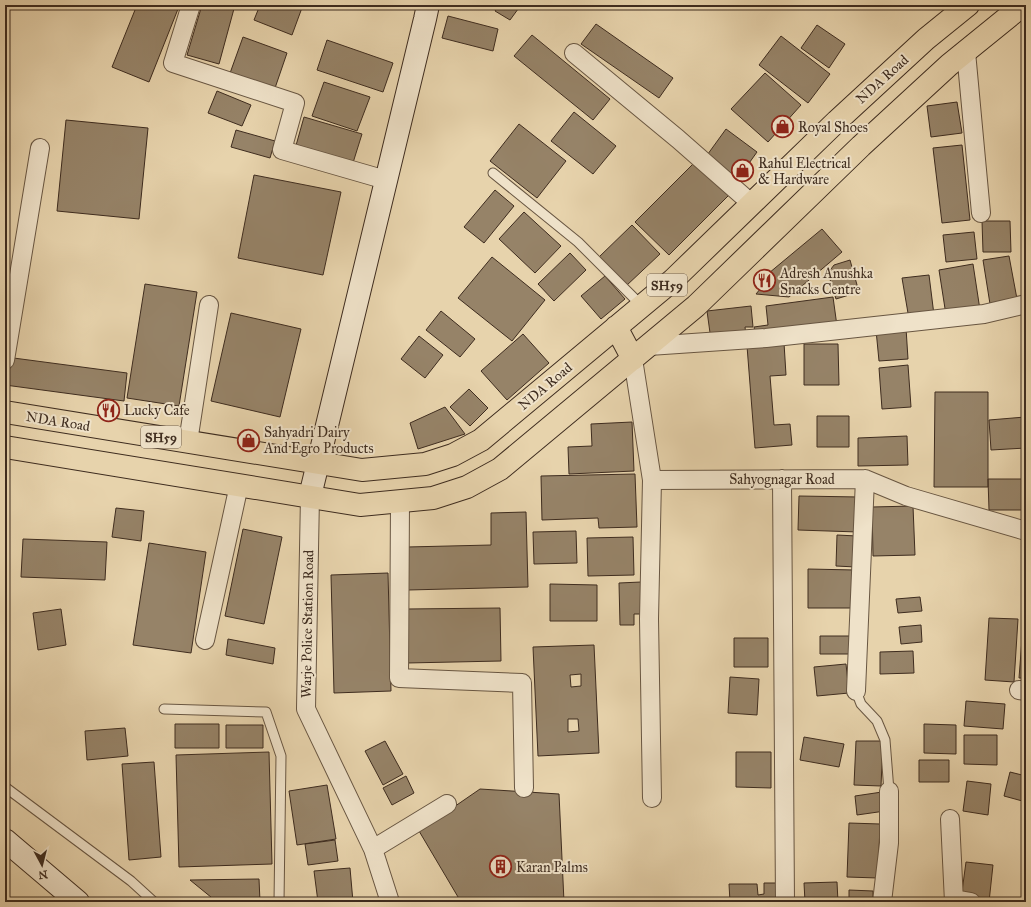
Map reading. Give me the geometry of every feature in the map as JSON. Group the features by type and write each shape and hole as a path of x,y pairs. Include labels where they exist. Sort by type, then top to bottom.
{"main road":[{"name":"NDA Road","path":"5,412 362,470 425,464 453,455 480,440 673,280 842,116 926,39 968,5"},
{"name":"SH59","path":"5,447 360,505 433,498 467,487 500,469 696,306 861,146 966,52 1023,5"},
{"path":"616,327 641,352"}],"street":[{"path":"191,5 173,63 295,103 282,150 386,180"},
{"path":"310,496 428,5"},
{"path":"966,52 981,213"},
{"path":"574,53 678,139 752,204"},
{"path":"5,360 40,148"},
{"path":"652,798 649,619 652,480 641,352 984,314 1026,304"},
{"path":"188,442 209,305"},
{"path":"782,479 785,902"},
{"path":"856,691 865,479"},
{"name":"Sahyognagar Road","path":"652,480 865,479 906,496 1026,532"},
{"path":"205,640 239,485"},
{"name":"Warje Police Station Road","path":"310,496 306,709 373,849 390,902"},
{"path":"400,502 399,678 522,683 524,788"},
{"path":"882,902 889,843 889,791"},
{"path":"373,849 447,804"},
{"path":"950,819 954,901 971,902"},
{"path":"5,840 78,902"}],"lane":[{"path":"493,173 578,242 642,306"},
{"path":"856,691 861,704 877,721 885,740 889,791"},
{"path":"164,709 266,712 281,756 279,902"},
{"path":"5,787 131,881 154,902"}],"building":[{"path":"137,5 168,5 178,9 149,82 112,67"},
{"path":"202,5 235,5 219,64 187,55"},
{"path":"260,5 303,5 292,35 254,20"},
{"path":"499,5 521,5 510,20 495,11"},
{"path":"448,16 498,29 493,51 442,38"},
{"path":"596,24 673,78 659,98 581,44"},
{"path":"817,25 845,44 829,68 801,48"},
{"path":"532,35 610,99 593,120 514,56"},
{"path":"781,36 830,74 808,103 759,65"},
{"path":"243,37 287,53 274,91 229,76"},
{"path":"327,40 393,63 383,92 317,70"},
{"path":"765,73 801,105 768,142 731,109"},
{"path":"324,82 370,97 357,131 312,116"},
{"path":"217,91 251,105 242,126 208,113"},
{"path":"957,102 962,133 931,137 927,106"},
{"path":"574,112 616,146 593,174 551,141"},
{"path":"304,117 362,134 352,166 295,149"},
{"path":"66,120 148,128 139,219 57,211"},
{"path":"519,124 566,161 537,198 490,161"},
{"path":"726,129 757,152 737,180 705,158"},
{"path":"236,130 275,141 270,158 231,147"},
{"path":"962,145 970,220 942,223 933,148"},
{"path":"695,162 729,195 669,255 635,222"},
{"path":"254,175 341,192 323,275 238,258"},
{"path":"495,190 514,206 484,243 464,227"},
{"path":"524,212 561,246 535,273 499,239"},
{"path":"982,221 1010,221 1011,252 983,252"},
{"path":"632,225 660,254 626,286 598,258"},
{"path":"822,229 842,252 789,297 756,294 771,276 769,273"},
{"path":"974,232 977,259 946,262 943,235"},
{"path":"570,253 586,270 554,301 538,284"},
{"path":"1009,256 1017,299 990,304 983,260"},
{"path":"492,257 545,300 512,341 458,298"},
{"path":"850,260 859,292 836,299 828,273 834,265"},
{"path":"973,264 980,310 946,315 939,270"},
{"path":"929,275 934,315 909,319 902,278"},
{"path":"605,276 625,299 601,319 581,296"},
{"path":"145,284 197,292 179,406 127,398"},
{"path":"833,297 837,326 756,337 754,327 768,325 766,306"},
{"path":"751,306 753,327 745,327 746,336 711,340 707,311"},
{"path":"441,311 475,339 460,357 426,330"},
{"path":"231,313 301,329 280,417 211,401"},
{"path":"906,328 908,359 879,361 876,330"},
{"path":"523,334 549,363 507,400 481,371"},
{"path":"419,336 443,355 425,378 401,359"},
{"path":"784,343 786,375 770,376 774,425 790,424 792,445 755,448 747,346"},
{"path":"804,344 838,344 839,385 804,385"},
{"path":"6,357 127,373 124,401 5,385"},
{"path":"908,365 911,407 882,409 879,368"},
{"path":"469,389 488,408 470,426 450,407"},
{"path":"935,392 988,392 988,487 934,487"},
{"path":"445,407 465,434 418,449 410,423"},
{"path":"817,416 849,416 849,447 817,447"},
{"path":"1025,417 1026,448 991,450 989,420"},
{"path":"632,422 634,471 569,474 568,447 592,446 591,424"},
{"path":"907,436 908,465 858,466 858,438"},
{"path":"635,474 637,527 599,528 598,518 542,520 541,476"},
{"path":"988,479 1023,479 1023,510 989,510"},
{"path":"799,496 859,497 858,532 798,530"},
{"path":"913,506 915,555 873,556 872,507"},
{"path":"116,508 144,511 141,541 112,537"},
{"path":"526,512 528,587 408,590 407,547 491,545 491,513"},
{"path":"243,529 282,537 264,624 225,616"},
{"path":"576,531 577,563 534,564 533,532"},
{"path":"837,535 857,536 856,567 836,566"},
{"path":"633,537 634,575 588,576 587,538"},
{"path":"23,539 107,542 105,580 21,577"},
{"path":"149,543 206,552 191,653 133,645"},
{"path":"808,569 855,570 855,608 808,608"},
{"path":"388,573 391,691 334,693 331,575"},
{"path":"641,582 642,614 634,614 634,625 620,625 619,583"},
{"path":"550,584 597,585 597,621 550,621"},
{"path":"920,597 922,611 898,613 896,599"},
{"path":"500,608 501,661 407,663 407,609"},
{"path":"61,609 66,645 38,650 33,613"},
{"path":"1024,613 1026,613 1026,678 1019,678"},
{"path":"989,618 1018,619 1014,682 985,680"},
{"path":"921,625 922,642 901,644 899,627"},
{"path":"820,636 852,636 852,654 820,654"},
{"path":"734,638 768,638 768,667 734,667"},
{"path":"228,639 275,648 273,664 226,655"},
{"path":"594,645 599,753 538,756 533,647","holes":["581,674 581,686 571,687 570,675","568,719 578,719 579,731 568,732"]},
{"path":"913,651 914,673 880,674 880,652"},
{"path":"846,664 849,693 817,696 814,667"},
{"path":"730,677 759,679 757,715 728,713"},
{"path":"966,701 1005,704 1003,729 964,726"},
{"path":"175,724 219,724 219,748 175,748"},
{"path":"924,724 956,725 956,754 924,753"},
{"path":"226,725 263,725 263,748 226,748"},
{"path":"125,728 128,756 87,760 85,731"},
{"path":"964,735 997,735 997,765 964,764"},
{"path":"804,737 844,744 839,767 800,760"},
{"path":"385,741 403,774 383,785 365,751"},
{"path":"856,741 883,741 881,786 854,785"},
{"path":"269,752 272,864 179,867 176,755"},
{"path":"736,752 771,752 771,788 736,787"},
{"path":"919,760 949,760 949,782 919,782"},
{"path":"154,762 161,857 129,860 122,764"},
{"path":"1010,772 1026,776 1026,802 1004,796"},
{"path":"406,776 414,793 392,805 383,788"},
{"path":"967,781 991,784 988,815 963,811"},
{"path":"327,785 336,839 297,845 289,791"},
{"name":"Karan Palms","path":"480,789 559,794 564,902 461,902 419,831"},
{"path":"882,792 885,811 857,815 855,796"},
{"path":"849,823 880,824 878,878 847,877"},
{"path":"335,840 338,861 308,865 305,844"},
{"path":"966,862 993,865 989,902 961,899"},
{"path":"350,868 353,902 318,902 314,871"},
{"path":"259,879 260,902 217,902 190,880"},
{"path":"837,882 838,902 805,902 804,883"},
{"path":"764,883 779,883 780,902 730,902 729,884 757,884 758,895 764,894"},
{"path":"849,890 873,891 873,902 849,902"}],"place":[{"name":"Royal Shoes","path":"782,127"},
{"name":"Rahul Electrical & Hardware","path":"743,171"},
{"name":"Adresh Anushka Snacks Centre","path":"764,281"},
{"name":"Lucky Cafe","path":"108,410"},
{"name":"Sahyadri Dairy And Egro Products","path":"249,440"},
{"name":"Karan Palms","path":"501,867"}]}
